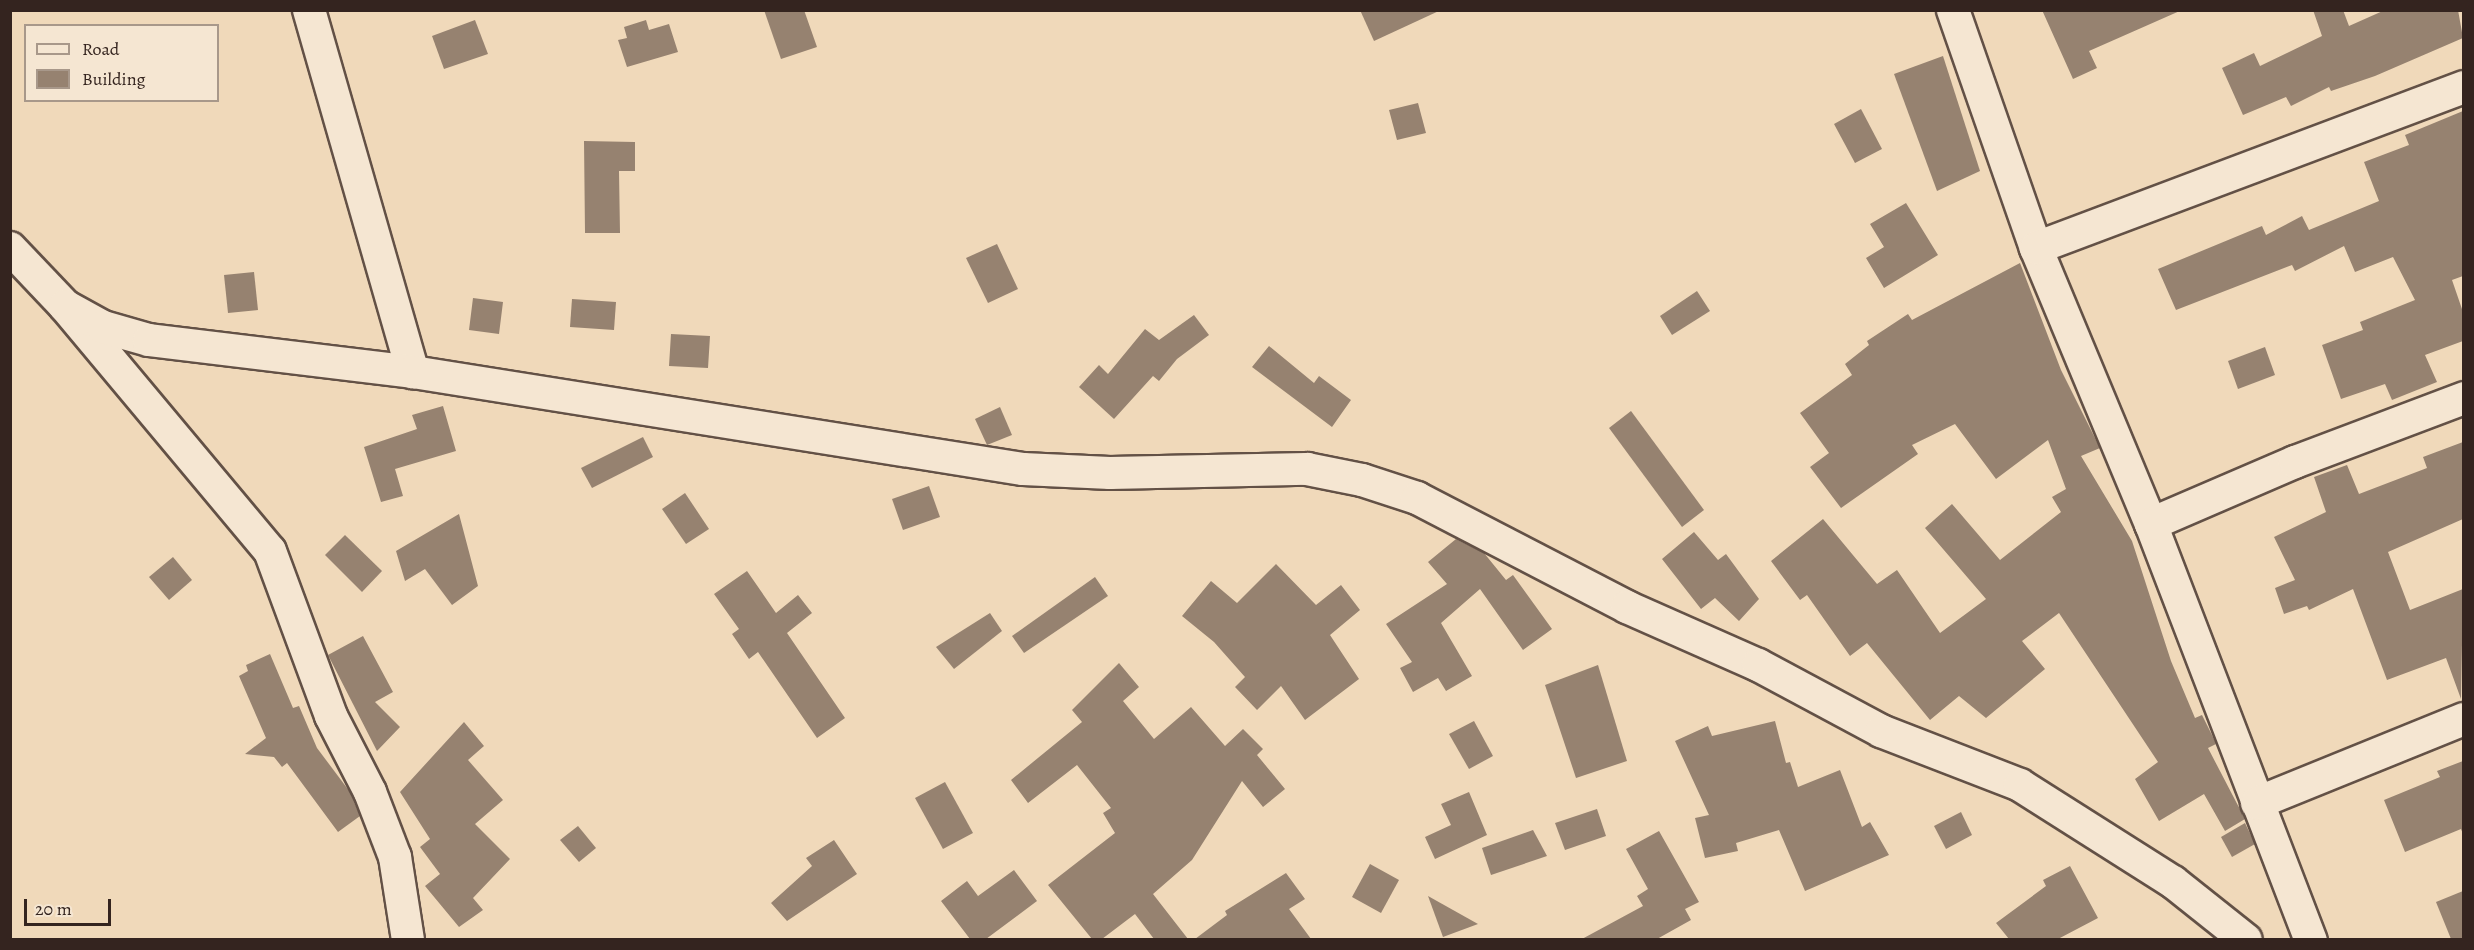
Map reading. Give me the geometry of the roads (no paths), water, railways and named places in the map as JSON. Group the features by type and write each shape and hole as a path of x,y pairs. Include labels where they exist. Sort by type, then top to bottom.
{"street":[{"path":"309,10 413,372"},
{"path":"1953,10 2036,248 2151,524 2311,939"},
{"path":"2036,248 2463,87"},
{"path":"10,248 65,306 270,550 331,716 370,792 395,857 408,939"},
{"path":"65,306 103,327 149,340 413,372 1023,469 1110,473 1307,469 1362,480 1417,498 1627,607 1758,665 1881,731 2020,785 2173,882 2246,939"},
{"path":"2151,524 2295,462 2463,398"},
{"path":"2258,803 2463,718"}]}
